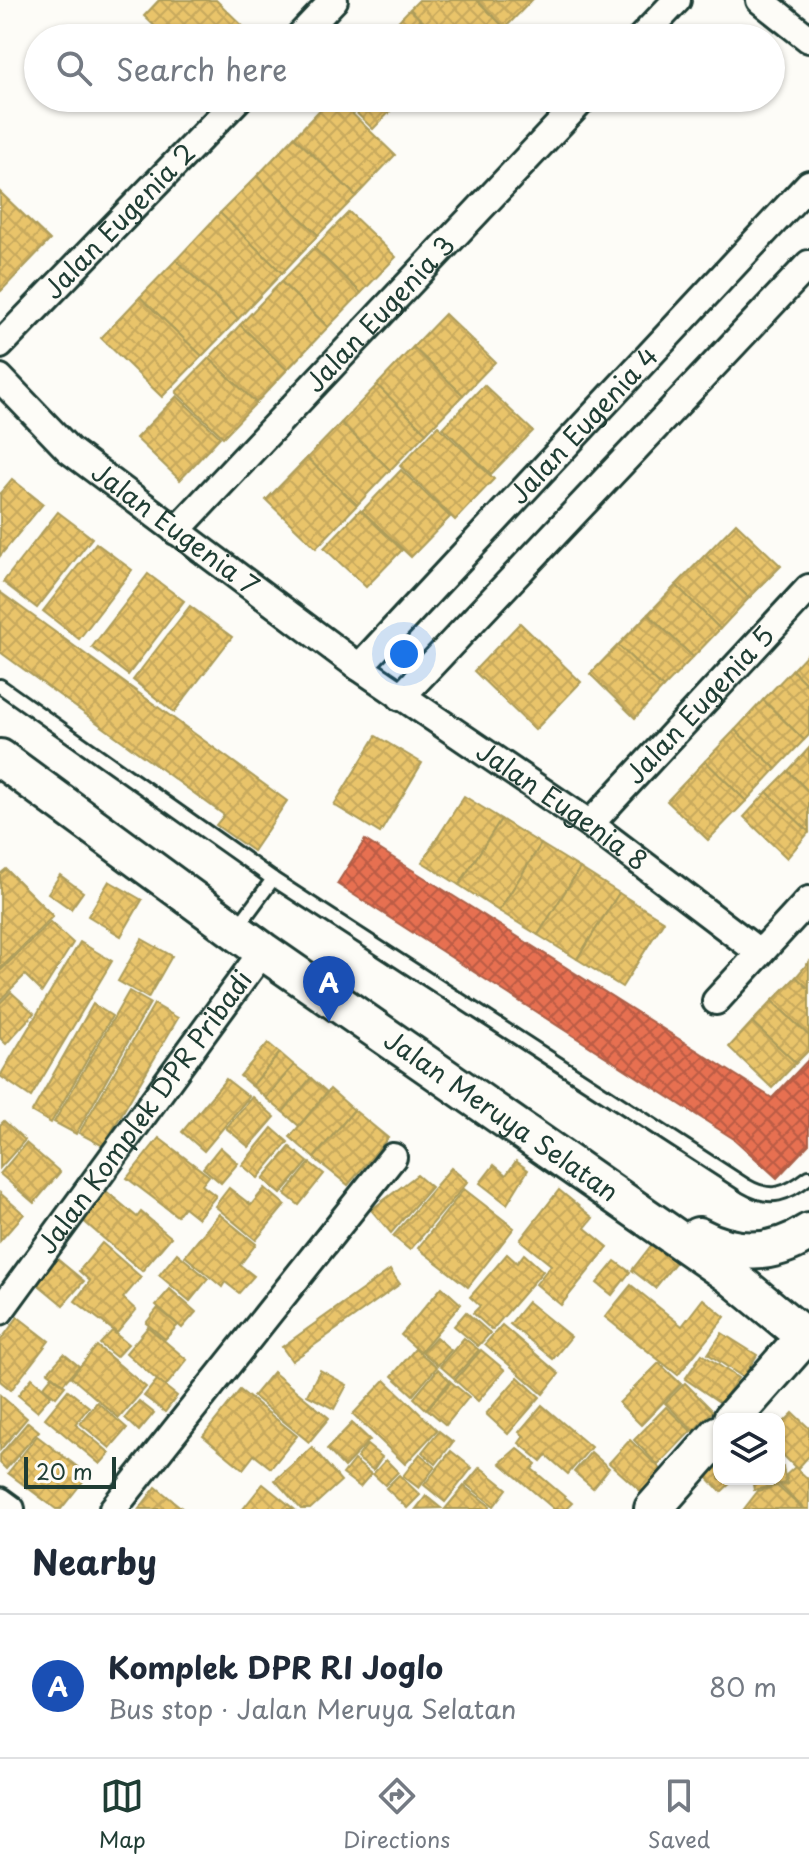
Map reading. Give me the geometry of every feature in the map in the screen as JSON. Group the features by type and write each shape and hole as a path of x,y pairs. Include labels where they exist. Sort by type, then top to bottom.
{"main road":[{"name":"Jalan Meruya Selatan","path":"0,758 249,941 808,1330"},
{"path":"645,1216 680,1226 721,1249 739,1253 793,1242 809,1232"},
{"path":"737,1413 808,1330"},
{"path":"653,1509 713,1441"}],"street":[{"path":"311,24 334,0"},
{"path":"654,24 677,0"},
{"path":"760,0 809,39"},
{"name":"Jalan Eugenia 2","path":"0,345 225,112"},
{"name":"Jalan Eugenia 3","path":"176,531 571,112"},
{"name":"Jalan Eugenia 4","path":"359,667 809,184"},
{"name":"Jalan Eugenia 4","path":"401,697 809,264"},
{"name":"Jalan Eugenia 7","path":"0,378 69,450 359,667"},
{"name":"Jalan Eugenia 5","path":"590,824 809,588"},
{"name":"Jalan Eugenia 8","path":"359,667 590,824 760,953"},
{"path":"716,1001 809,900"},
{"name":"Jalan Komplek DPR Pribadi","path":"0,1311 249,941"},
{"path":"113,1509 393,1157"},
{"path":"0,1501 11,1509"}],"lane":[{"path":"0,686 273,879 762,1196 784,1194 809,1177"},
{"path":"249,941 273,879"}],"building: Homes":[{"path":"159,0 216,0 241,24 152,24 144,16"},
{"path":"419,0 477,0 501,24 426,24 410,9"},
{"path":"477,0 532,0 509,24 501,24"},
{"path":"410,9 426,24 396,24"},
{"path":"318,112 350,112 395,155 356,196 294,137"},
{"path":"355,112 389,112 373,129"},
{"path":"294,137 356,196 318,235 257,176"},
{"path":"257,176 318,235 282,273 220,213"},
{"path":"0,192 50,240 1,291 0,290"},
{"path":"349,212 396,257 361,293 314,248"},
{"path":"220,213 282,273 238,319 176,260"},
{"path":"314,248 361,293 328,327 281,282"},
{"path":"176,260 238,319 202,356 140,297"},
{"path":"281,282 328,327 287,370 240,325"},
{"path":"140,297 202,356 162,397 101,338"},
{"path":"445,314 495,362 463,395 413,347"},
{"path":"240,325 287,370 256,403 209,358"},
{"path":"413,347 463,395 426,433 377,385"},
{"path":"209,358 256,403 223,437 176,392"},
{"path":"377,385 426,433 390,470 341,423"},
{"path":"484,385 533,431 491,474 443,428"},
{"path":"177,396 220,437 180,480 136,438"},
{"path":"341,423 390,470 357,505 307,458"},
{"path":"438,426 494,479 455,520 400,466"},
{"path":"307,458 357,505 316,548 266,500"},
{"path":"401,470 450,517 411,557 362,511"},
{"path":"12,479 43,504 0,556 0,493"},
{"path":"360,510 402,550 366,587 324,548"},
{"path":"58,512 92,538 37,608 3,582"},
{"path":"736,523 781,566 749,598 705,555"},
{"path":"96,543 132,570 79,639 43,611"},
{"path":"705,555 749,598 720,629 676,585"},
{"path":"148,574 184,601 128,675 92,647"},
{"path":"676,585 720,629 693,657 648,614"},
{"path":"0,592 287,801 253,851 216,825 224,815 0,652"},
{"path":"190,606 232,637 174,712 133,680"},
{"path":"648,614 693,657 663,688 618,645"},
{"path":"520,623 581,682 535,730 474,671"},
{"path":"618,645 663,688 635,718 590,674"},
{"path":"809,652 809,687 792,670"},
{"path":"792,670 809,687 809,735 804,740 763,700"},
{"path":"763,700 804,740 776,769 735,730"},
{"path":"735,730 776,769 746,801 705,761"},
{"path":"376,736 422,763 380,833 334,805"},
{"path":"809,748 809,792 788,771"},
{"path":"705,761 746,801 708,840 667,801"},
{"path":"788,771 809,792 809,832 767,792"},
{"path":"767,792 809,832 787,858 744,817"},
{"path":"464,796 501,819 459,885 422,862"},
{"path":"501,819 541,844 499,911 459,885"},
{"path":"541,844 580,868 538,935 499,911"},
{"path":"580,868 619,893 577,959 538,935"},
{"path":"6,869 53,916 0,969 0,874"},
{"path":"60,875 83,892 71,909 48,893"},
{"path":"109,881 142,900 121,936 88,916"},
{"path":"619,893 664,921 622,987 577,959"},
{"path":"50,922 73,943 42,992 25,975 0,1000 0,971"},
{"path":"142,939 172,956 148,998 118,981"},
{"path":"80,942 112,961 31,1097 0,1076"},
{"path":"809,962 809,989 796,977"},
{"path":"796,977 809,989 809,1036 772,1001"},
{"path":"129,991 150,1003 76,1134 54,1122"},
{"path":"11,992 34,1013 6,1044 0,1038 0,1003"},
{"path":"772,1001 809,1036 809,1050 796,1063 752,1022"},
{"path":"93,1004 112,1016 51,1123 32,1112"},
{"path":"154,1004 178,1018 103,1146 79,1133"},
{"path":"752,1022 796,1063 772,1088 729,1047"},
{"path":"268,1043 280,1053 252,1086 240,1076"},
{"path":"280,1053 294,1065 266,1098 252,1086"},
{"path":"294,1065 311,1078 283,1112 266,1098"},
{"path":"311,1078 327,1092 299,1126 283,1112"},
{"path":"226,1079 249,1097 204,1151 182,1132"},
{"path":"330,1089 354,1110 314,1158 290,1137"},
{"path":"252,1097 275,1117 249,1147 226,1128"},
{"path":"354,1110 388,1138 348,1185 314,1158"},
{"path":"4,1121 25,1140 0,1168 0,1125"},
{"path":"272,1128 288,1142 258,1178 242,1165"},
{"path":"159,1138 209,1176 202,1185 216,1196 198,1218 184,1207 177,1216 127,1178"},
{"path":"26,1143 60,1172 34,1203 0,1174"},
{"path":"220,1147 238,1163 221,1183 203,1168"},
{"path":"290,1147 308,1162 281,1194 263,1179"},
{"path":"516,1161 528,1170 507,1204 480,1183 494,1165 506,1175"},
{"path":"310,1163 324,1174 299,1205 285,1194"},
{"path":"451,1168 468,1182 410,1250 393,1236"},
{"path":"417,1175 431,1187 391,1233 371,1210"},
{"path":"229,1188 251,1205 265,1188 285,1205 256,1240 215,1206"},
{"path":"464,1189 514,1228 468,1287 418,1248"},
{"path":"559,1190 593,1218 585,1228 608,1247 561,1305 536,1284 551,1265 520,1240"},
{"path":"106,1191 137,1217 141,1212 171,1237 142,1271 82,1220"},
{"path":"0,1193 24,1214 0,1241"},
{"path":"219,1214 256,1244 240,1265 254,1276 239,1293 225,1282 222,1287 185,1256"},
{"path":"657,1238 680,1257 655,1288 632,1270"},
{"path":"102,1243 141,1277 123,1298 136,1310 117,1333 75,1301 90,1281 79,1271"},
{"path":"50,1253 84,1281 63,1305 29,1277"},
{"path":"177,1253 208,1279 190,1301 159,1275"},
{"path":"507,1254 517,1263 524,1254 543,1271 492,1330 473,1313 480,1306 470,1297"},
{"path":"615,1261 630,1272 612,1295 597,1283"},
{"path":"390,1270 400,1284 292,1361 282,1347"},
{"path":"631,1285 682,1326 703,1299 725,1317 678,1375 605,1317"},
{"path":"442,1287 461,1304 420,1352 401,1335"},
{"path":"170,1289 196,1312 182,1328 156,1305"},
{"path":"528,1302 571,1337 553,1359 510,1324"},
{"path":"158,1308 178,1325 165,1339 146,1323"},
{"path":"466,1312 490,1333 478,1346 454,1326"},
{"path":"18,1317 49,1341 11,1390 0,1381 0,1341"},
{"path":"502,1325 559,1374 543,1394 485,1344"},
{"path":"148,1327 187,1360 165,1387 126,1353"},
{"path":"112,1331 128,1344 116,1357 100,1344"},
{"path":"722,1333 757,1355 743,1377 708,1354"},
{"path":"436,1337 451,1350 438,1365 422,1352"},
{"path":"464,1338 479,1350 454,1378 440,1366"},
{"path":"97,1346 146,1387 119,1418 71,1377"},
{"path":"415,1349 437,1367 413,1395 392,1376"},
{"path":"481,1350 505,1370 478,1401 455,1380"},
{"path":"64,1354 79,1366 63,1384 48,1372"},
{"path":"702,1354 738,1378 721,1403 685,1379"},
{"path":"659,1363 681,1384 641,1425 619,1403"},
{"path":"438,1369 450,1381 426,1409 414,1398"},
{"path":"320,1370 347,1385 334,1409 307,1395"},
{"path":"273,1372 329,1418 309,1442 253,1396"},
{"path":"52,1376 65,1386 56,1397 43,1387"},
{"path":"518,1377 540,1397 508,1434 486,1414"},
{"path":"32,1378 51,1395 37,1411 18,1395"},
{"path":"157,1380 177,1396 165,1412 144,1396"},
{"path":"385,1380 437,1430 405,1464 353,1414"},
{"path":"451,1382 469,1397 446,1425 427,1409"},
{"path":"685,1383 713,1411 693,1431 665,1403"},
{"path":"68,1390 89,1407 75,1424 110,1453 100,1464 45,1418"},
{"path":"240,1390 297,1436 271,1468 254,1455 243,1469 203,1436"},
{"path":"0,1395 27,1418 0,1450"},
{"path":"139,1401 154,1413 139,1431 125,1418"},
{"path":"97,1402 127,1428 110,1448 80,1423"},
{"path":"542,1405 591,1447 568,1474 546,1455 541,1461 519,1443 524,1436 519,1432"},
{"path":"666,1407 691,1431 658,1465 634,1440"},
{"path":"793,1413 809,1428 809,1456 797,1469 785,1457 785,1421"},
{"path":"28,1422 39,1431 6,1469 0,1463 0,1455"},
{"path":"352,1423 370,1440 344,1467 327,1449"},
{"path":"439,1431 453,1442 436,1464 422,1452"},
{"path":"37,1436 88,1475 61,1509 56,1509 8,1473"},
{"path":"630,1440 665,1473 645,1495 609,1463"},
{"path":"367,1445 382,1457 373,1470 357,1458"},
{"path":"312,1447 341,1481 310,1509 301,1509 275,1480"},
{"path":"517,1448 536,1464 532,1469 572,1503 566,1509 554,1509 500,1463"},
{"path":"451,1451 472,1468 445,1502 424,1485"},
{"path":"591,1452 609,1468 593,1488 574,1472"},
{"path":"420,1454 435,1467 419,1488 403,1476"},
{"path":"354,1460 371,1474 360,1487 343,1474"},
{"path":"386,1460 398,1472 385,1485 373,1474"},
{"path":"480,1467 507,1489 494,1506 466,1484"},
{"path":"713,1467 713,1484 705,1475"},
{"path":"795,1467 809,1480 809,1509 804,1509 780,1486 788,1484 786,1475"},
{"path":"399,1475 420,1495 407,1508 386,1488"},
{"path":"263,1484 294,1509 243,1509"},
{"path":"714,1485 729,1485 721,1492"},
{"path":"753,1485 777,1485 754,1490"},
{"path":"464,1486 490,1506 488,1509 445,1509"},
{"path":"777,1486 803,1509 744,1509 758,1491"},
{"path":"156,1487 183,1509 139,1509"},
{"path":"426,1496 441,1508 416,1509"}],"building: Shops":[{"path":"365,840 772,1098 809,1059 809,1144 777,1178 734,1139 337,884"}],"place":[{"name":"Komplek DPR RI Joglo","path":"329,1022"}]}
